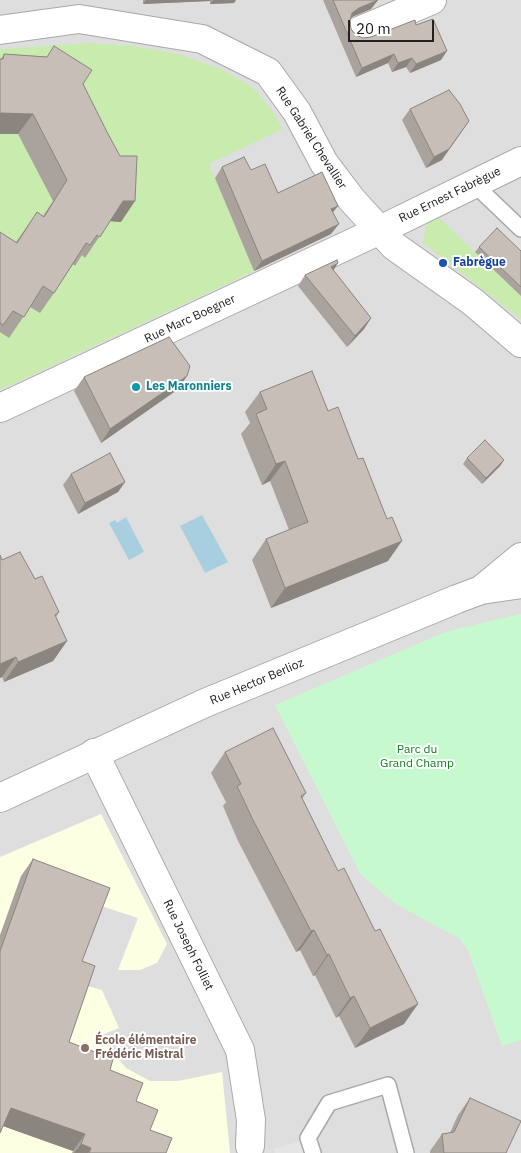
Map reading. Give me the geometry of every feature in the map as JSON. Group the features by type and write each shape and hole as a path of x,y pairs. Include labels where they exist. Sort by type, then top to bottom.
{"street":[{"path":"359,31 432,0"},
{"name":"Rue Gabriel Chevallier","path":"0,30 79,19 89,20 202,39 268,72 297,112 324,163 352,200 394,246 473,302 521,343"},
{"name":"Rue Ernest Fabrègue","path":"380,230 521,161"},
{"name":"Rue Marc Boegner","path":"0,408 380,230"},
{"path":"481,590 521,557"},
{"name":"Rue Hector Berlioz","path":"0,798 94,753 255,682 481,590 521,584"},
{"name":"Rue Joseph Folliet","path":"94,753 240,1050 252,1120 250,1146"}],"lane":[{"path":"473,183 521,229"},
{"path":"313,1153 308,1138 329,1103 388,1085 406,1153"}],"shaded area":[{"path":"0,0 521,0 521,1153 0,1153"},
{"path":"101,814 167,944 157,963 140,970 118,970 138,918 98,905 69,981 102,990 119,1028 99,1036 126,1068 150,1081 178,1081 222,1072 230,1153 0,1153 0,857"},
{"path":"313,1137 320,1153 275,1153 274,1149"}],"green space":[{"path":"90,43 133,46 178,54 221,69 252,87 272,111 283,129 209,164 254,271 0,390 0,49"},
{"path":"437,216 521,296 521,319 423,243 428,220"},
{"name":"Parc du Grand Champ","path":"521,614 521,1040 502,1046 468,950 460,939 396,904 361,875 275,705 448,631"}],"water":[{"path":"202,515 228,562 205,573 180,526"},
{"path":"126,517 144,552 129,560 109,523 115,520 117,523"}],"building":[{"path":"333,0 378,0 352,13 351,29 356,35 363,38 371,37 415,20 416,25 433,19 447,51 416,64 412,58 398,63 394,54 362,68"},
{"path":"54,46 92,70 83,84 107,132 120,156 137,156 135,201 123,201 100,237 97,235 90,245 86,243 54,293 43,286 24,317 13,311 3,325 0,323 0,232 17,243 37,212 44,217 67,180 33,114 0,113 0,59 3,59 4,54 47,57"},
{"path":"449,90 460,104 469,121 449,149 434,157 410,109"},
{"path":"244,157 251,170 265,164 278,193 322,172 338,206 331,209 339,224 262,261 222,167"},
{"path":"497,228 521,251 521,287 479,247"},
{"path":"337,260 338,263 331,267 371,318 355,336 305,275"},
{"name":"Les Maronniers","path":"169,337 190,366 187,376 110,429 84,377"},
{"path":"312,371 328,411 338,407 358,459 363,458 387,519 392,517 402,541 285,588 266,539 308,522 285,461 276,464 256,414 267,409 260,392"},
{"path":"485,440 504,460 486,478 467,458"},
{"path":"110,453 125,482 85,503 71,474"},
{"path":"20,552 35,579 42,576 59,612 55,615 67,641 18,662 16,657 0,664 0,555 2,560"},
{"path":"273,728 306,793 301,796 338,871 344,868 375,931 380,929 418,1004 370,1028 354,996 350,998 329,954 327,955 314,930 311,931 253,820 237,786 241,784 225,752"},
{"path":"33,859 110,888 82,961 95,966 69,1042 113,1059 110,1070 143,1083 136,1101 158,1110 150,1130 172,1138 166,1153 89,1153 91,1148 81,1144 85,1134 11,1108 0,1133 0,951"},
{"path":"470,1098 521,1121 506,1153 444,1153 442,1134 454,1132"}],"place":[{"name":"Fabrègue","path":"443,263"},
{"name":"Les Maronniers","path":"136,387"},
{"name":"École élémentaire Frédéric Mistral","path":"85,1048"}]}
